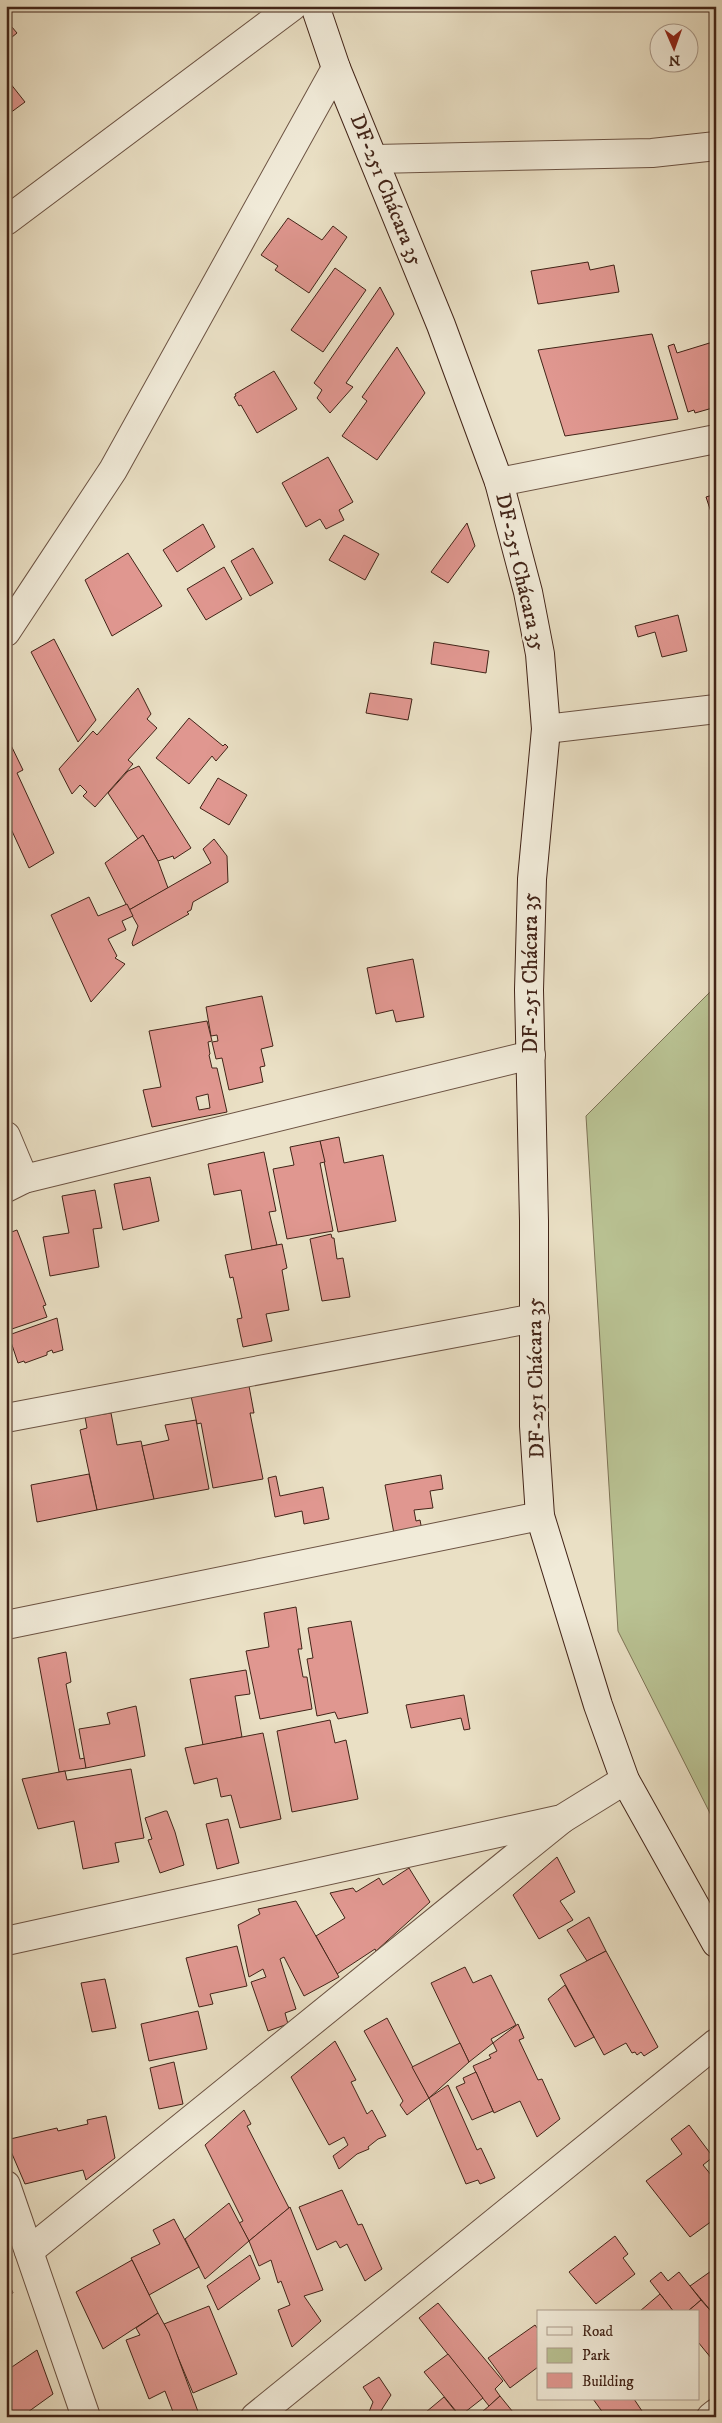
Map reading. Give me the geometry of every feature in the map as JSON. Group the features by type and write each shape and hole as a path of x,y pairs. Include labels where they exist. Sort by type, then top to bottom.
{"street":[{"path":"6,221 293,6"},
{"name":"DF-251 Chácara 35","path":"315,6 336,68 441,325 499,482 528,592 540,654 546,729 532,878 529,990 535,1318 534,1426 540,1516 598,1704 625,1780 716,1943"},
{"path":"6,632 113,470 336,68"},
{"path":"374,159 652,153 716,146"},
{"path":"499,482 716,439"},
{"path":"546,729 716,708"},
{"path":"6,1136 15,1184 531,1055"},
{"path":"6,1418 535,1318"},
{"path":"6,1625 540,1516"},
{"path":"29,2251 562,1819 625,1780"},
{"path":"6,1941 562,1819"},
{"path":"259,2416 716,2043"},
{"path":"6,2185 86,2417"},
{"path":"711,2417 716,2413"}],"green space":[{"path":"716,986 716,1825 618,1631 586,1116"}],"building":[{"path":"6,20 17,33 6,42"},
{"path":"6,78 25,102 6,116"},
{"path":"288,218 322,240 333,226 347,237 309,293 275,270 278,266 261,255"},
{"path":"588,262 590,270 614,265 619,292 538,304 531,271"},
{"path":"335,268 366,290 323,352 291,330"},
{"path":"380,287 394,314 346,383 353,387 330,413 317,398 322,390 314,383"},
{"path":"652,334 678,419 565,436 538,350"},
{"path":"716,341 716,407 695,413 694,410 688,412 668,346 674,344 677,353"},
{"path":"397,347 425,393 377,460 342,436 367,401 362,397"},
{"path":"274,371 297,409 257,433 241,405 239,406 234,397 236,396 235,394"},
{"path":"328,457 353,502 339,510 344,520 326,529 320,519 306,527 282,483"},
{"path":"716,494 716,527 706,497"},
{"path":"467,523 475,546 448,583 431,572"},
{"path":"203,524 215,547 177,572 163,550"},
{"path":"344,535 379,554 365,580 329,560"},
{"path":"253,548 273,583 250,596 231,561"},
{"path":"128,553 162,606 112,636 85,580"},
{"path":"224,567 242,599 206,620 187,589"},
{"path":"678,615 687,651 662,657 655,632 638,637 635,626"},
{"path":"54,639 96,720 78,742 31,652"},
{"path":"434,642 489,651 486,673 431,664"},
{"path":"138,688 151,714 147,719 157,728 128,760 133,764 95,807 83,796 87,792 80,785 72,794 59,769 93,731 97,735"},
{"path":"370,693 412,699 408,720 366,713"},
{"path":"189,718 223,746 225,744 228,747 216,761 212,756 189,784 156,758"},
{"path":"6,735 23,770 17,773 54,853 29,868 6,818"},
{"path":"139,766 191,848 174,859 173,856 158,861 143,835 138,839 108,793 128,771"},
{"path":"218,778 247,795 229,825 200,808"},
{"path":"143,835 158,861 168,888 129,910 105,863"},
{"path":"214,839 227,856 228,882 193,902 191,910 187,912 189,914 133,946 132,943 138,926 129,910 211,863 203,849"},
{"path":"89,897 98,916 127,904 133,916 122,921 126,930 108,939 117,956 115,958 125,964 91,1002 51,915"},
{"path":"413,959 424,1017 396,1022 393,1010 376,1014 367,968"},
{"path":"262,996 273,1046 261,1049 265,1066 260,1067 263,1082 229,1090 222,1058 216,1059 212,1042 218,1041 217,1035 211,1036 206,1007"},
{"path":"207,1021 212,1041 208,1042 209,1055 212,1068 217,1068 227,1112 152,1127 143,1090 161,1087 149,1031","holes":["208,1094 210,1108 199,1110 196,1097"]},
{"path":"339,1137 344,1163 383,1155 396,1221 338,1232 320,1141"},
{"path":"320,1141 325,1162 320,1163 333,1231 287,1239 273,1169 294,1165 290,1147"},
{"path":"264,1152 276,1211 269,1212 277,1245 252,1250 241,1190 214,1195 208,1164"},
{"path":"150,1177 159,1221 123,1230 114,1184"},
{"path":"95,1190 102,1228 93,1229 99,1267 50,1276 43,1237 69,1233 62,1196"},
{"path":"17,1230 46,1305 43,1306 47,1317 6,1331 6,1234"},
{"path":"331,1234 332,1238 334,1238 337,1259 343,1258 350,1297 322,1301 310,1239"},
{"path":"282,1244 287,1268 282,1270 289,1310 266,1314 272,1341 243,1347 237,1319 242,1318 233,1277 230,1278 225,1255"},
{"path":"57,1318 63,1350 53,1353 52,1350 47,1352 47,1355 25,1363 24,1361 18,1363 11,1342 6,1343 6,1336"},
{"path":"249,1386 254,1413 250,1413 263,1479 213,1488 201,1423 197,1424 191,1396"},
{"path":"111,1413 117,1445 141,1441 154,1499 97,1510 80,1430 87,1428 85,1417"},
{"path":"196,1420 209,1489 154,1499 142,1446 169,1440 165,1425"},
{"path":"89,1474 97,1510 37,1522 31,1485"},
{"path":"441,1475 443,1489 430,1491 433,1508 414,1510 416,1521 420,1520 423,1535 395,1539 385,1485"},
{"path":"276,1476 280,1496 323,1487 329,1519 304,1524 302,1511 275,1517 268,1478"},
{"path":"296,1607 302,1649 298,1649 303,1677 307,1677 312,1709 260,1719 246,1651 269,1647 264,1613"},
{"path":"351,1621 368,1713 338,1719 335,1712 317,1716 307,1659 313,1658 308,1628"},
{"path":"66,1652 71,1682 66,1684 80,1759 85,1758 86,1768 59,1772 38,1658"},
{"path":"246,1670 250,1694 235,1696 242,1737 203,1745 190,1679"},
{"path":"464,1695 470,1729 464,1730 461,1718 411,1728 406,1705"},
{"path":"136,1706 145,1756 86,1768 79,1729 110,1724 107,1713"},
{"path":"330,1720 335,1743 346,1740 358,1799 292,1812 277,1731"},
{"path":"263,1733 281,1819 240,1828 231,1795 221,1797 217,1778 194,1784 185,1748"},
{"path":"131,1769 144,1838 115,1843 119,1862 83,1869 74,1821 38,1829 22,1779 65,1771 67,1780"},
{"path":"167,1811 175,1832 184,1865 160,1873 148,1840 152,1839 145,1818"},
{"path":"228,1819 239,1863 217,1869 206,1824"},
{"path":"557,1857 575,1892 560,1901 573,1920 539,1939 513,1895"},
{"path":"409,1868 430,1902 376,1951 375,1949 337,1974 316,1936 345,1918 330,1893 353,1888 356,1892 379,1878 383,1885"},
{"path":"296,1901 339,1977 304,1996 284,1957 280,1959 296,2009 285,2013 288,2024 268,2031 251,1982 266,1977 263,1969 249,1977 238,1925 260,1914 258,1909"},
{"path":"589,1917 606,1951 587,1961 567,1930"},
{"path":"237,1946 247,1986 210,1994 213,2004 199,2007 186,1958"},
{"path":"606,1951 658,2047 644,2056 641,2052 637,2055 635,2052 632,2053 626,2043 604,2055 560,1975"},
{"path":"465,1967 473,1983 491,1975 516,2025 491,2039 493,2043 469,2062 431,1983"},
{"path":"105,1979 116,2028 92,2032 81,1983"},
{"path":"565,1985 594,2037 575,2047 548,1999"},
{"path":"198,2011 207,2049 149,2061 141,2024"},
{"path":"387,2018 429,2098 407,2115 400,2105 403,2101 364,2031"},
{"path":"518,2024 524,2038 519,2040 538,2080 542,2079 560,2119 537,2137 520,2101 494,2113 473,2066 491,2058 489,2055 497,2051 493,2043"},
{"path":"335,2041 356,2080 351,2082 367,2114 372,2110 386,2136 378,2139 368,2147 369,2149 357,2154 339,2169 333,2156 348,2145 344,2137 329,2145 291,2077"},
{"path":"460,2043 469,2062 429,2098 412,2067"},
{"path":"174,2062 183,2104 159,2109 150,2068"},
{"path":"476,2072 493,2111 472,2120 456,2087 465,2083 463,2078"},
{"path":"448,2085 477,2150 481,2148 495,2178 480,2184 478,2180 466,2184 429,2098"},
{"path":"244,2110 251,2124 247,2126 289,2208 249,2241 239,2223 243,2221 205,2145"},
{"path":"106,2116 115,2158 86,2180 83,2170 25,2184 6,2140 57,2128 58,2131 88,2124 87,2120"},
{"path":"689,2125 713,2157 703,2165 716,2181 716,2218 690,2237 646,2181 682,2154 671,2139"},
{"path":"342,2190 358,2225 362,2224 382,2269 365,2281 347,2244 340,2248 336,2241 317,2250 299,2207"},
{"path":"229,2203 249,2241 205,2279 185,2239"},
{"path":"290,2207 323,2290 304,2296 321,2321 292,2347 278,2310 290,2305 281,2281 278,2283 271,2260 259,2266 249,2241"},
{"path":"174,2219 199,2267 149,2295 131,2258 160,2244 153,2230"},
{"path":"615,2236 628,2254 623,2258 635,2274 596,2304 569,2272"},
{"path":"250,2255 260,2279 218,2310 207,2286"},
{"path":"132,2260 158,2313 103,2349 76,2292"},
{"path":"714,2269 716,2271 716,2317 690,2286"},
{"path":"661,2272 668,2281 679,2272 701,2300 689,2310 672,2310 650,2281"},
{"path":"6,2276 13,2293 6,2296"},
{"path":"660,2294 672,2310 641,2310"},
{"path":"701,2300 716,2317 716,2364 700,2344 700,2310 689,2310"},
{"path":"438,2303 503,2381 495,2389 500,2396 489,2406 419,2318"},
{"path":"209,2306 237,2374 193,2393 164,2324"},
{"path":"158,2313 169,2333 200,2417 175,2417 165,2391 149,2399 126,2340 140,2335 136,2328"},
{"path":"535,2325 537,2328 537,2368 510,2388 488,2358"},
{"path":"37,2350 53,2394 21,2417 6,2417 6,2371"},
{"path":"448,2354 483,2398 460,2416 424,2372"},
{"path":"379,2377 391,2395 377,2417 367,2417 373,2402 363,2387"},
{"path":"500,2396 517,2417 476,2417 489,2406"},
{"path":"444,2397 460,2417 420,2417"},
{"path":"594,2400 635,2400 646,2417 606,2417"}]}
